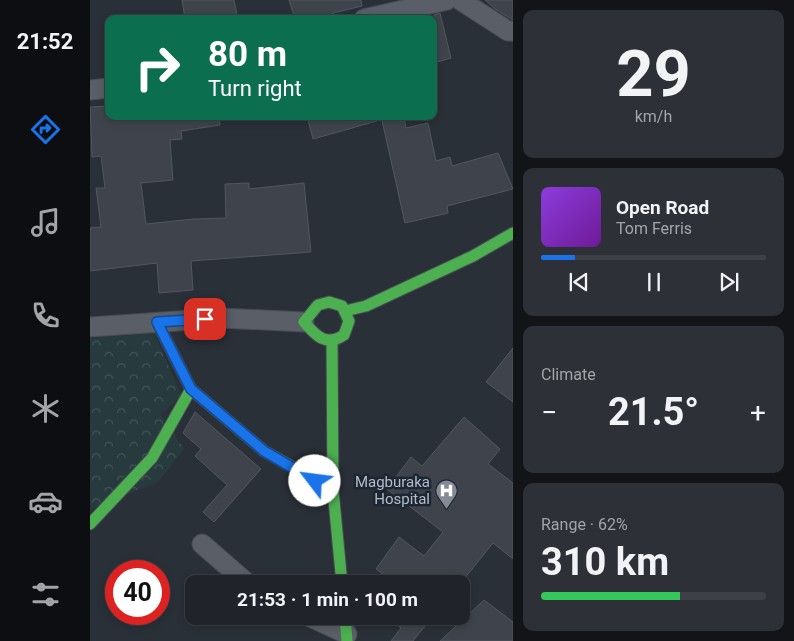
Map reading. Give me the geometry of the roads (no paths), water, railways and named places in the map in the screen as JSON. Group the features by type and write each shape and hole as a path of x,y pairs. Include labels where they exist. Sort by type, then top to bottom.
{"street":[{"path":"381,15 447,0"},
{"path":"460,0 501,27 513,31"},
{"path":"90,90 105,88"},
{"path":"345,311 366,306 473,256 513,232"},
{"path":"90,326 221,318 304,322 318,339 332,341 339,339 347,329 349,321 345,311 336,303 322,303 313,310 304,322"},
{"path":"157,322 191,389 264,451 332,490"},
{"path":"332,341 334,420 332,490 341,575"},
{"path":"90,524 152,458 191,389"},
{"path":"202,544 238,575"},
{"path":"331,625 346,631"}],"place":[{"name":"Magburaka Hospital","path":"446,510"}]}
